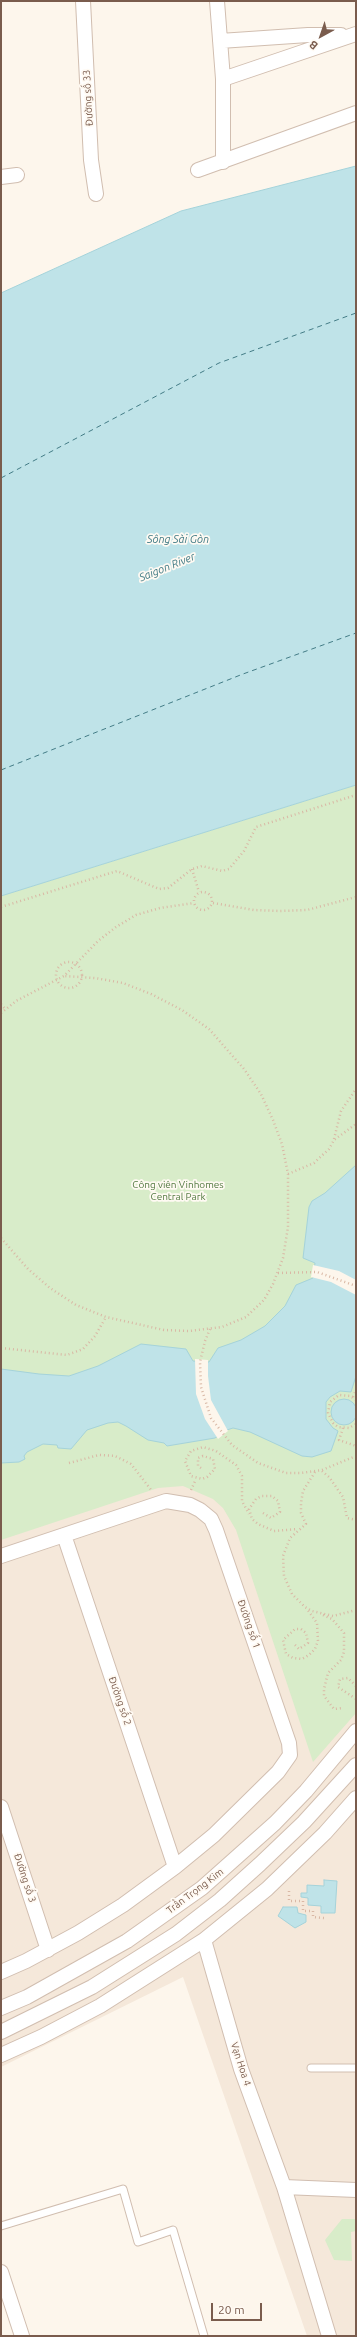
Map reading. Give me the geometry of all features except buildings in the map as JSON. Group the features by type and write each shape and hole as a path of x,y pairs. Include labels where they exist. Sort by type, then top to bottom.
{"street":[{"name":"Đường số 33","path":"83,1 91,160 96,194"},
{"path":"217,1 224,79 223,162"},
{"path":"220,41 308,35 356,34"},
{"path":"224,79 356,34"},
{"path":"198,170 356,113"},
{"path":"1,177 17,175"},
{"path":"1,1556 64,1534 166,1502 190,1499"},
{"name":"Đường số 1","path":"175,1867 214,1835 278,1772 290,1755 289,1743 216,1530 211,1519 190,1499"},
{"name":"Đường số 2","path":"64,1534 175,1867"},
{"name":"Trần Trọng Kim","path":"1,2008 27,1997 127,1941 202,1888 275,1823 306,1791 356,1731"},
{"name":"Trần Trọng Kim","path":"1,2032 92,1987 176,1934 220,1900 260,1864 304,1822 356,1765"},
{"path":"1,2055 41,2037 100,2006 204,1940 267,1889 325,1833 356,1798"},
{"name":"Đường số 3","path":"1,1807 48,1950"},
{"path":"1,1972 48,1950 123,1905 175,1867"},
{"name":"Vạn Hoa 4","path":"204,1940 241,2069 284,2187 329,2336"},
{"path":"284,2187 356,2190"},
{"path":"1,2272 22,2336"}],"lane":[{"path":"311,2068 356,2068"},
{"path":"1,2226 123,2189 138,2242 173,2230 204,2336"}],"path":[{"path":"1,907 117,871 152,887 168,888 192,869 202,866 222,871 229,869 244,851 256,827 356,795"},
{"path":"192,869 199,892"},
{"path":"199,892 208,892 212,896 213,903 209,908 203,910 198,908 194,903 195,897 199,892"},
{"path":"213,903 254,910 307,910 356,897"},
{"path":"1,1013 16,1001 64,976 110,932 136,915 160,908 194,903"},
{"path":"69,963 75,964 79,968 81,977 78,984 70,988 62,986 57,980 57,971 61,965 69,963"},
{"path":"1,1238 28,1269 50,1288 76,1305 106,1317 164,1330 189,1331 210,1329 235,1323 256,1309 264,1300 278,1272 288,1227 288,1174 282,1144 274,1120 261,1094 229,1050 209,1029 182,1010 151,994 123,983 64,976"},
{"path":"1,1004 5,1009"},
{"path":"288,1174 314,1163 330,1149 334,1140 341,1111 356,1089"},
{"path":"334,1140 356,1124"},
{"path":"278,1272 302,1271 330,1275 356,1286"},
{"path":"1,1348 67,1355 83,1349 96,1336 106,1317"},
{"path":"210,1329 202,1352 200,1375 205,1404 217,1428 244,1456 271,1469 286,1473 315,1472 356,1456"},
{"path":"356,1390 355,1398 339,1396 330,1402 328,1408 328,1414 333,1424 343,1428 356,1424"},
{"path":"343,1428 340,1440 356,1446"},
{"path":"201,1468 198,1466 198,1458 203,1456 213,1459 215,1470 212,1474 207,1477 196,1479 191,1476 186,1467 186,1461 191,1451 203,1447 223,1455 240,1471 242,1501 249,1514 258,1524 274,1531 298,1529"},
{"path":"69,1463 100,1455 115,1456 134,1468 154,1493"},
{"path":"322,1470 330,1477 342,1496 347,1518 356,1520"},
{"path":"294,1645 299,1649 308,1643 306,1633 301,1629 295,1629 283,1640 286,1654 293,1658 302,1659 308,1655 315,1649 318,1641 317,1623 305,1607 292,1594 287,1585 282,1566 286,1546 298,1529 306,1524 302,1513 301,1503 303,1491 315,1472"},
{"path":"190,1499 196,1479"},
{"path":"249,1514 252,1504 262,1496 272,1496 278,1501 280,1512 277,1516 271,1518 263,1513"},
{"path":"305,1607 332,1619 344,1633 344,1652 340,1660 328,1673 324,1689 324,1696 334,1709 343,1708"},
{"path":"321,1614 333,1616 356,1610"},
{"path":"356,1686 348,1678 340,1679 338,1687 356,1699"},
{"path":"289,1891 289,1901 303,1901 303,1911 313,1911 313,1917 324,1918"}],"shaded area":[{"path":"356,785 356,2336 307,2336 183,1977 1,2067 1,896"}],"green space":[{"name":"Công viên Vinhomes Central Park","path":"356,785 356,1713 313,1762 236,1530 223,1508 213,1499 183,1486 158,1488 1,1540 1,896"},
{"path":"342,2219 356,2219 356,2231 351,2232 352,2261 334,2260 325,2240"}],"water":[{"name":"Sông Sài Gòn","path":"356,166 356,785 1,896 1,293 181,211"},
{"path":"356,1165 356,1376 351,1392 340,1391 330,1397 326,1402 326,1419 333,1428 338,1431 331,1451 312,1457 302,1456 250,1432 233,1428 215,1438 167,1446 164,1443 148,1440 118,1422 108,1423 87,1430 71,1449 58,1448 57,1445 43,1444 27,1452 24,1456 25,1459 19,1462 1,1463 1,1369 69,1376 98,1366 141,1344 186,1349 193,1361 209,1362 218,1348 241,1340 265,1326 285,1306 296,1285 313,1278 315,1263 303,1258 309,1207 312,1201 325,1193"},
{"path":"344,1399 353,1403 357,1412 353,1421 344,1425 335,1421 331,1412 335,1403"},
{"path":"324,1880 337,1881 335,1913 321,1913 321,1906 308,1905 308,1898 301,1897 301,1893 307,1893 307,1885 324,1886"},
{"path":"283,1907 297,1907 298,1913 306,1915 306,1922 295,1928 278,1916"}],"pier":[{"path":"313,1265 339,1271 356,1280 356,1295 331,1282 311,1277"},
{"path":"195,1359 208,1360 211,1400 228,1431 218,1439 205,1419 196,1394"}],"ferry route":[{"path":"1,478 219,363 356,313"},
{"path":"1,770 243,674 356,633"}],"water label":[{"name":"Saigon River","path":"167,567"}]}
